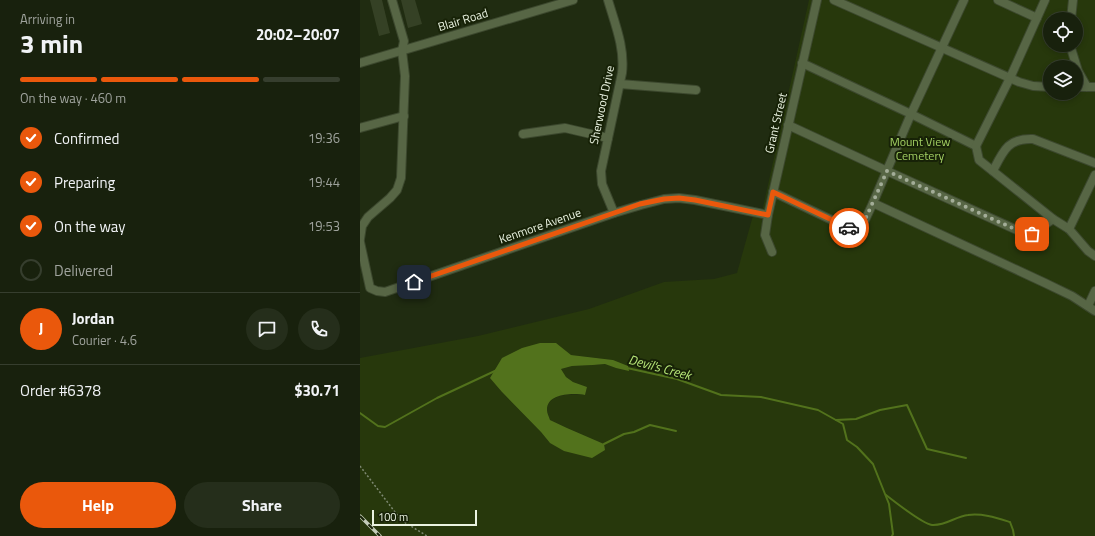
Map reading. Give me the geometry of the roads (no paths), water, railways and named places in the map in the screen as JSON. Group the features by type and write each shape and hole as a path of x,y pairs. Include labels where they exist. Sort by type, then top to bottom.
{"street":[{"name":"Kenmore Avenue","path":"392,0 404,41 402,51 405,76 401,178 397,190 368,217 362,226 360,240 370,288 385,292 640,204 664,199 679,198 695,200 768,215"},
{"name":"Blair Road","path":"360,63 573,0"},
{"name":"Sherwood Drive","path":"608,0 621,43 623,62 620,84 600,171 602,184 614,213"},
{"name":"Grant Street","path":"772,252 765,235 768,215 817,0"},
{"path":"834,0 1019,82 1043,87"},
{"path":"773,192 859,233 911,114 964,0"},
{"path":"998,0 1037,18"},
{"path":"1045,0 1010,78 976,146 979,160 1053,219 1069,229 1095,256"},
{"path":"1072,12 1073,0"},
{"path":"1072,52 1078,72 1091,87"},
{"path":"802,63 976,146"},
{"path":"620,84 696,90"},
{"path":"360,128 404,116"},
{"path":"788,125 1019,231 1032,234 1053,219"},
{"path":"523,134 565,128 608,138"},
{"path":"993,171 1002,152 1014,141 1025,138 1033,139 1095,163"},
{"path":"1069,229 1095,175"},
{"path":"873,203 1045,283 1072,296 1092,308 1095,292"}],"waterway":[{"name":"Devil's Creek","path":"627,368 677,379 721,395 761,397 818,410 843,424 847,440 857,447 873,464 889,504 892,536"},
{"name":"Devil's Creek","path":"360,413 378,426 385,427 437,398 497,370"},
{"path":"836,420 856,419 880,410 907,405 927,449 966,458"},
{"path":"604,444 624,434 634,432 650,425 676,431"},
{"path":"886,495 928,524 942,524 968,515 984,515 1010,522 1014,536"}],"railway":[{"path":"360,516 380,536"}],"park label":[{"name":"Mount View Cemetery","path":"920,149"}]}
